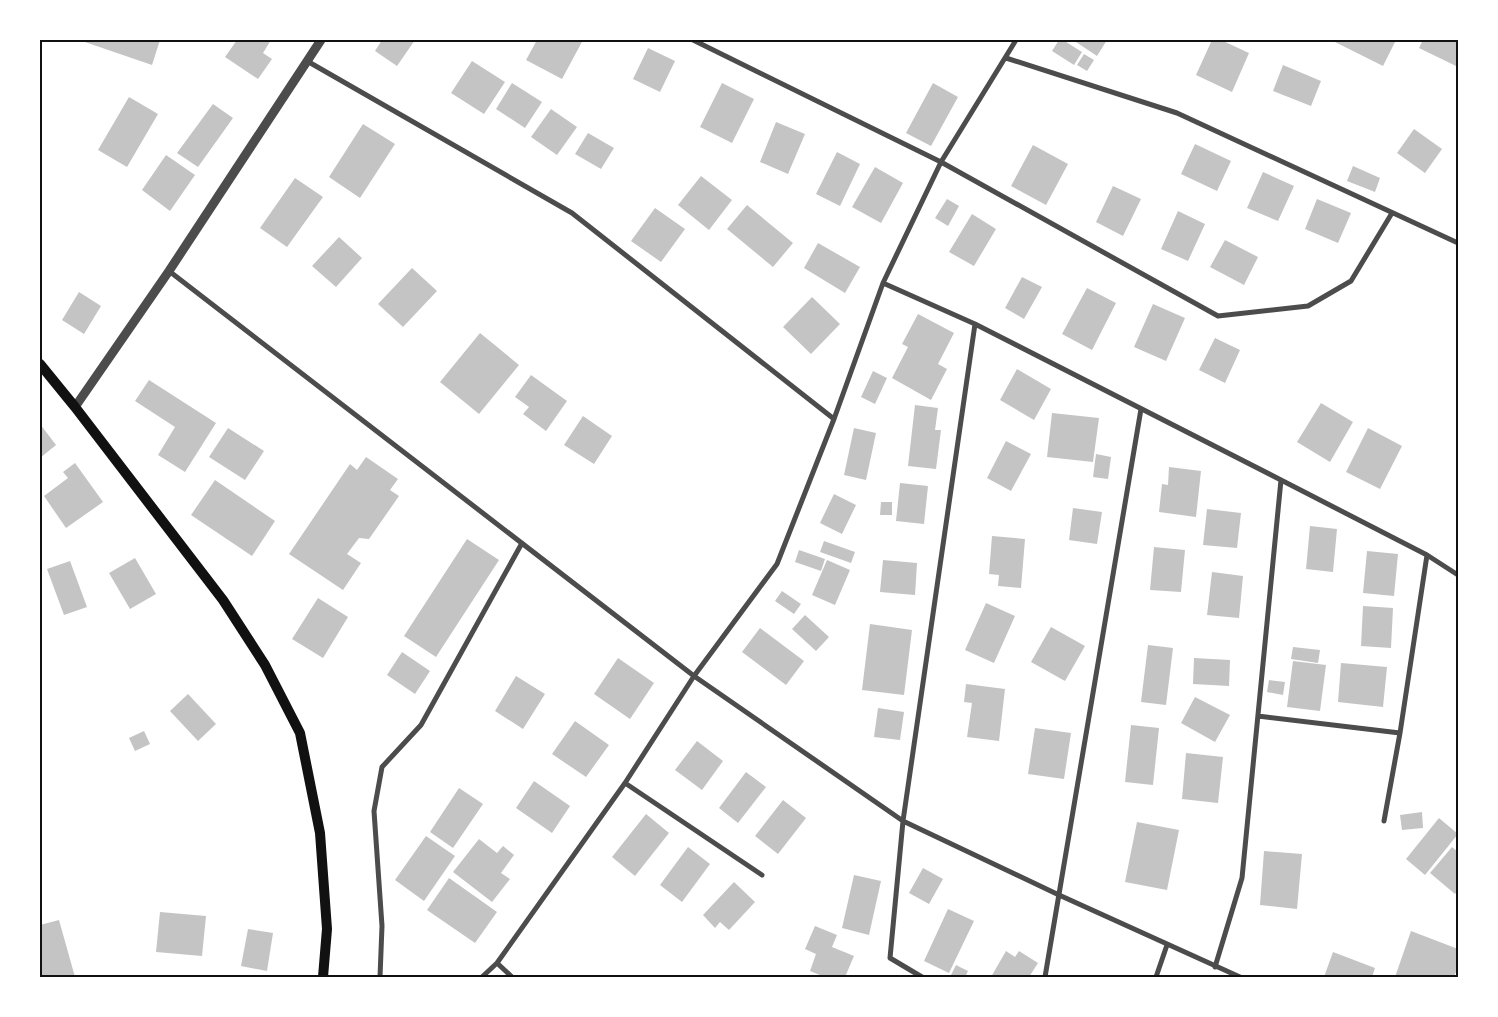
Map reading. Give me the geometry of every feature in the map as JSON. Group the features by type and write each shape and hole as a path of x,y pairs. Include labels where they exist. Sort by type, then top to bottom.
{"main road":[{"path":"40,364 223,600 265,665 300,733 320,833 327,929 323,977"}],"street":[{"path":"75,407 169,271 321,40"},
{"path":"693,40 941,162 1218,316 1308,306 1350,281 1392,212"},
{"path":"482,977 497,963 625,783 694,676 777,564 834,419 883,283 941,162 1016,40"},
{"path":"1006,58 1177,113 1458,243"},
{"path":"308,61 572,213 834,419"},
{"path":"169,271 694,676 903,821 1167,945 1240,977"},
{"path":"883,283 974,324 1282,480 1427,555 1458,575"},
{"path":"922,977 890,958 903,821 974,324"},
{"path":"1045,977 1141,409"},
{"path":"1215,967 1242,878 1282,480"},
{"path":"380,977 382,926 374,811 382,767 421,724 522,543"},
{"path":"1384,821 1400,732 1427,555"},
{"path":"1258,716 1400,732"},
{"path":"625,783 762,876"},
{"path":"1156,977 1167,945"},
{"path":"497,963 512,977"}],"building":[{"path":"79,40 160,40 152,65"},
{"path":"237,40 271,40 263,53 272,59 258,79 225,57"},
{"path":"382,40 415,40 397,66 375,51"},
{"path":"537,40 583,40 562,79 526,60"},
{"path":"1059,40 1063,40 1082,52 1074,65 1052,51"},
{"path":"1073,40 1107,40 1097,56"},
{"path":"1212,40 1221,40 1249,53 1232,92 1196,75"},
{"path":"1331,40 1396,40 1383,66"},
{"path":"1423,40 1458,40 1458,67 1419,48"},
{"path":"648,48 675,61 660,92 633,79"},
{"path":"1084,54 1094,60 1087,71 1077,65"},
{"path":"472,61 505,82 484,114 451,93"},
{"path":"1283,65 1321,81 1311,106 1273,91"},
{"path":"512,83 542,102 525,128 496,109"},
{"path":"722,83 754,99 732,143 700,127"},
{"path":"933,83 958,97 931,146 906,133"},
{"path":"129,97 158,114 127,167 98,150"},
{"path":"213,104 233,118 198,167 177,153"},
{"path":"551,109 577,127 557,155 531,137"},
{"path":"776,122 805,134 788,174 760,162"},
{"path":"363,124 395,144 360,198 329,177"},
{"path":"1414,129 1442,149 1425,173 1397,153"},
{"path":"588,133 614,148 601,169 575,154"},
{"path":"1195,144 1231,161 1217,191 1181,174"},
{"path":"1033,145 1068,164 1046,205 1011,186"},
{"path":"837,152 860,164 840,206 816,194"},
{"path":"166,155 195,175 170,211 142,190"},
{"path":"1353,166 1380,178 1375,192 1347,181"},
{"path":"875,167 903,183 881,223 852,207"},
{"path":"1263,172 1294,186 1278,221 1247,208"},
{"path":"701,176 732,200 709,230 678,205"},
{"path":"295,178 323,197 287,247 260,228"},
{"path":"1113,186 1141,199 1123,236 1096,222"},
{"path":"947,199 959,206 948,226 935,218"},
{"path":"1317,199 1351,213 1338,243 1305,229"},
{"path":"747,205 793,243 773,267 727,229"},
{"path":"655,208 685,229 661,262 631,241"},
{"path":"1178,211 1205,224 1188,261 1161,249"},
{"path":"972,214 996,229 974,266 949,252"},
{"path":"339,237 362,258 336,287 312,266"},
{"path":"1225,240 1258,257 1244,285 1210,267"},
{"path":"818,243 860,267 845,293 804,268"},
{"path":"412,268 437,291 403,327 378,304"},
{"path":"1022,277 1042,287 1024,319 1005,308"},
{"path":"1087,288 1116,303 1092,350 1062,334"},
{"path":"79,292 101,306 84,334 62,320"},
{"path":"812,297 840,324 811,354 783,327"},
{"path":"1153,304 1185,318 1166,361 1134,347"},
{"path":"918,314 954,333 938,364 947,369 931,400 892,378 908,347 902,344"},
{"path":"480,333 519,365 479,414 440,382"},
{"path":"1215,338 1240,350 1225,383 1199,370"},
{"path":"1017,369 1051,389 1034,420 1000,400"},
{"path":"873,371 887,378 875,404 861,397"},
{"path":"531,375 567,401 546,431 523,414 529,407 515,397"},
{"path":"149,380 216,423 185,472 158,455 175,427 135,401"},
{"path":"1321,403 1353,422 1330,462 1297,442"},
{"path":"915,405 938,408 935,430 941,430 936,469 908,466"},
{"path":"1052,413 1099,418 1093,462 1047,457"},
{"path":"583,416 612,436 594,464 564,445"},
{"path":"40,424 56,445 40,458"},
{"path":"228,428 264,451 245,480 209,457"},
{"path":"854,428 876,433 866,480 844,475"},
{"path":"1368,428 1402,446 1380,489 1346,472"},
{"path":"1006,441 1031,454 1011,491 987,478"},
{"path":"1096,454 1111,457 1108,479 1093,477"},
{"path":"366,457 398,479 390,490 399,496 369,539 359,538 347,554 361,563 343,590 289,554 350,464 357,470"},
{"path":"75,463 103,502 66,528 44,496 68,478 63,472"},
{"path":"1169,467 1201,471 1196,517 1159,512 1162,484 1168,485"},
{"path":"215,480 275,521 252,556 191,515"},
{"path":"900,483 928,486 924,524 896,521"},
{"path":"834,494 856,505 842,534 820,523"},
{"path":"881,502 892,502 892,515 880,515"},
{"path":"1073,508 1102,512 1097,544 1069,540"},
{"path":"1207,509 1241,513 1237,548 1203,545"},
{"path":"1310,526 1337,529 1333,572 1306,569"},
{"path":"992,536 1025,539 1021,588 998,586 999,575 989,574"},
{"path":"467,539 499,560 436,657 404,636"},
{"path":"824,541 855,552 851,563 820,552"},
{"path":"1154,547 1185,550 1181,592 1150,590"},
{"path":"799,550 825,559 821,571 795,562"},
{"path":"1367,551 1398,554 1394,596 1363,593"},
{"path":"135,558 156,594 130,609 109,573"},
{"path":"827,560 850,570 835,605 812,595"},
{"path":"883,560 917,563 915,595 880,592"},
{"path":"70,561 87,607 64,615 47,569"},
{"path":"1212,572 1243,576 1239,618 1207,615"},
{"path":"782,591 801,604 794,614 775,601"},
{"path":"318,598 348,617 323,658 292,639"},
{"path":"986,603 1015,616 994,663 965,650"},
{"path":"1363,606 1393,608 1391,648 1361,646"},
{"path":"805,615 829,637 816,651 792,629"},
{"path":"870,624 912,630 904,695 862,690"},
{"path":"1051,627 1085,646 1065,681 1031,662"},
{"path":"760,628 804,661 786,685 742,652"},
{"path":"1148,645 1173,648 1166,705 1141,702"},
{"path":"1293,647 1320,650 1318,663 1291,659"},
{"path":"402,652 430,671 415,694 387,675"},
{"path":"618,658 654,683 630,719 594,694"},
{"path":"1194,658 1230,660 1229,686 1193,684"},
{"path":"1293,661 1326,665 1320,711 1287,707"},
{"path":"1341,663 1387,667 1383,707 1338,702"},
{"path":"516,676 545,694 523,729 495,711"},
{"path":"1269,680 1285,682 1283,695 1267,692"},
{"path":"966,684 1005,689 999,741 967,737 972,703 964,702"},
{"path":"188,694 216,724 198,741 170,711"},
{"path":"1195,697 1230,715 1215,742 1181,723"},
{"path":"878,708 904,712 900,740 874,737"},
{"path":"575,721 609,745 586,777 552,754"},
{"path":"1131,725 1159,728 1153,785 1125,782"},
{"path":"1035,728 1071,733 1064,779 1028,774"},
{"path":"144,731 150,744 135,751 129,738"},
{"path":"697,741 723,761 702,790 675,770"},
{"path":"1186,753 1223,757 1218,803 1182,799"},
{"path":"746,772 766,787 738,823 719,808"},
{"path":"534,781 570,806 552,833 516,808"},
{"path":"459,788 483,804 453,848 430,832"},
{"path":"783,800 806,818 778,854 755,836"},
{"path":"1422,812 1423,828 1402,830 1400,815"},
{"path":"646,814 669,833 635,876 612,857"},
{"path":"1439,818 1458,834 1425,875 1406,859"},
{"path":"1137,822 1179,830 1167,890 1125,882"},
{"path":"426,836 455,856 424,901 395,880"},
{"path":"479,839 497,853 503,846 514,855 501,873 510,879 492,902 453,872"},
{"path":"688,847 710,864 682,902 660,885"},
{"path":"1452,847 1458,852 1458,890 1455,894 1430,873"},
{"path":"1264,851 1302,854 1297,909 1260,905"},
{"path":"923,868 943,879 929,904 909,893"},
{"path":"854,875 881,881 869,935 842,928"},
{"path":"449,878 497,912 475,943 427,910"},
{"path":"734,882 755,902 729,930 720,922 715,928 703,915"},
{"path":"948,909 974,921 949,973 924,961"},
{"path":"160,912 206,916 202,956 156,952"},
{"path":"59,920 75,977 40,977 40,925"},
{"path":"815,926 837,935 832,947 854,956 845,977 825,977 810,971 816,954 805,949"},
{"path":"248,929 273,933 267,971 241,966"},
{"path":"1411,931 1458,949 1458,967 1454,977 1395,977"},
{"path":"1006,951 1015,957 1019,951 1038,963 1029,977 991,977"},
{"path":"1333,952 1375,968 1372,977 1324,977"},
{"path":"956,965 968,971 965,977 950,977"}]}
